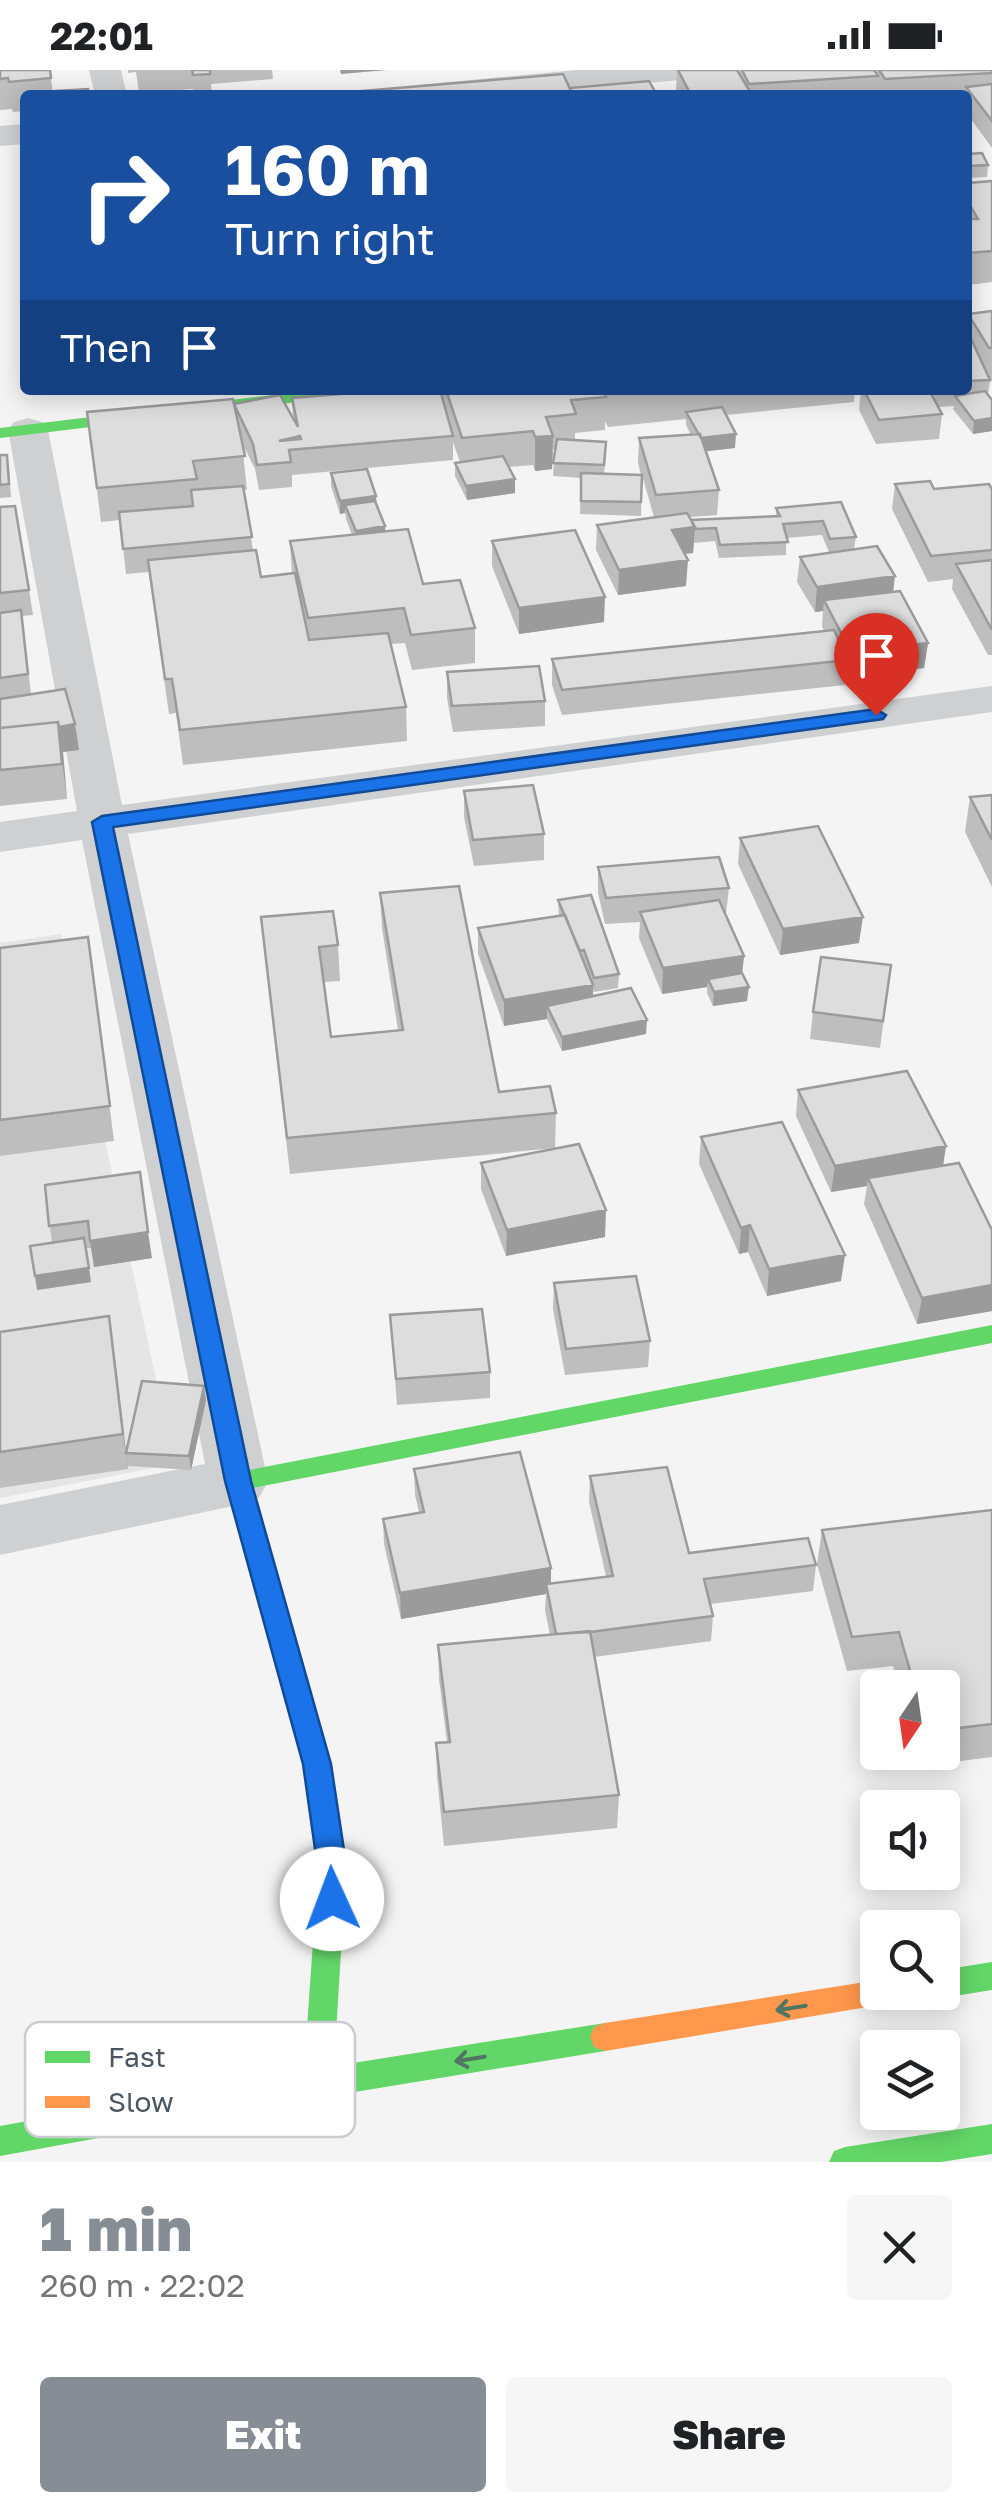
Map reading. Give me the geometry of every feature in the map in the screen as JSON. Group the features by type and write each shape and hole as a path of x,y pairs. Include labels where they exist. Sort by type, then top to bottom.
{"main road":[{"path":"14,432 196,400 276,395"},
{"path":"322,2022 332,1870 317,1764 238,1481 992,1334"},
{"path":"960,1981 992,1976"},
{"path":"355,2077 860,1996"},
{"path":"0,2141 25,2136"},
{"path":"845,2162 992,2139"}],"street":[{"path":"470,90 680,70"},
{"path":"0,1530 238,1481 102,822 14,432"},
{"path":"0,837 992,700"}],"shaded area":[{"path":"61,934 174,1464 0,1498 0,943"}],"building":[{"path":"0,70 50,70 51,78 9,82 8,78 0,79"},
{"path":"192,70 210,70 210,74 193,75"},
{"path":"678,70 737,70 749,90 688,90"},
{"path":"742,70 874,70 878,76 749,84"},
{"path":"879,70 992,70 992,73 885,79"},
{"path":"563,74 571,90 373,90"},
{"path":"649,81 654,90 571,90"},
{"path":"992,84 992,121 972,90 966,87"},
{"path":"982,153 988,165 972,166 972,154"},
{"path":"992,181 992,251 972,253 972,219 978,219 972,209 972,183"},
{"path":"992,311 992,348 972,320 972,314"},
{"path":"972,341 990,380 972,381"},
{"path":"985,391 992,400 992,418 974,421 955,396"},
{"path":"280,395 298,427 292,398 441,395 453,436 289,450 291,462 257,465 253,444 234,404"},
{"path":"448,395 606,397 571,400 576,414 546,417 553,436 535,437 533,431 462,438"},
{"path":"866,395 932,395 942,414 879,420"},
{"path":"233,399 245,456 193,461 197,479 97,488 87,412"},
{"path":"722,407 736,434 701,438 686,412"},
{"path":"700,434 719,490 656,495 639,438"},
{"path":"557,439 606,442 604,465 553,463"},
{"path":"0,455 7,455 9,484 0,485"},
{"path":"503,456 515,479 466,486 455,463"},
{"path":"367,469 376,496 340,501 331,473"},
{"path":"581,473 642,475 641,502 581,501"},
{"path":"930,481 934,489 989,484 992,550 931,556 895,484"},
{"path":"243,486 252,537 123,549 119,512 193,506 191,490"},
{"path":"375,501 385,526 356,531 345,505"},
{"path":"841,502 856,537 830,539 823,521 783,524 788,542 720,545 716,528 695,529 691,520 780,516 776,508"},
{"path":"15,506 29,590 0,593 0,507"},
{"path":"687,513 695,527 672,530 688,560 619,570 597,525"},
{"path":"408,529 423,584 460,580 475,628 411,635 404,608 308,618 290,541"},
{"path":"575,530 605,597 519,608 492,541"},
{"path":"877,546 895,576 817,587 800,557"},
{"path":"256,550 261,577 295,573 309,640 388,633 406,707 180,730 172,679 165,679 148,560"},
{"path":"992,560 992,630 956,564"},
{"path":"900,591 928,643 851,652 824,600"},
{"path":"21,610 28,674 0,678 0,613"},
{"path":"834,630 848,660 562,690 552,659"},
{"path":"539,666 545,701 452,706 447,672"},
{"path":"65,689 75,724 0,728 0,699"},
{"path":"58,722 62,764 0,770 0,728"},
{"path":"533,785 544,834 473,840 464,791"},
{"path":"992,795 992,840 970,797"},
{"path":"818,826 863,917 783,929 740,838"},
{"path":"719,857 729,888 606,898 598,867"},
{"path":"459,886 499,1092 550,1086 556,1113 287,1138 261,917 333,911 338,945 319,947 331,1037 403,1030 380,893"},
{"path":"591,895 619,974 594,978 558,900"},
{"path":"719,900 744,956 663,968 640,912"},
{"path":"565,915 593,985 504,1000 478,928"},
{"path":"88,937 110,1106 0,1120 0,948"},
{"path":"821,957 891,965 883,1021 813,1012"},
{"path":"742,973 749,987 714,992 708,979"},
{"path":"631,988 647,1020 562,1037 547,1006"},
{"path":"907,1071 946,1146 835,1166 798,1090"},
{"path":"782,1122 845,1255 769,1269 750,1225 741,1228 701,1137"},
{"path":"579,1144 606,1210 507,1230 481,1163"},
{"path":"959,1163 992,1230 992,1285 922,1298 868,1178"},
{"path":"140,1172 148,1232 90,1241 88,1221 49,1226 45,1185"},
{"path":"84,1238 89,1268 35,1276 30,1246"},
{"path":"636,1276 650,1341 566,1349 554,1283"},
{"path":"482,1309 490,1372 396,1379 390,1315"},
{"path":"109,1316 123,1434 0,1452 0,1332"},
{"path":"142,1381 204,1386 189,1456 126,1453"},
{"path":"520,1452 551,1568 400,1593 383,1519 424,1512 414,1469"},
{"path":"667,1467 689,1553 808,1538 816,1565 704,1579 713,1616 556,1634 546,1584 613,1576 590,1476"},
{"path":"992,1510 992,1724 960,1728 960,1670 910,1670 899,1632 852,1637 822,1530"},
{"path":"590,1631 619,1795 444,1812 436,1743 450,1742 438,1645"}],"traffic: fast":[{"path":"0,433 315,395"},
{"path":"322,2022 332,1870 317,1764 238,1481 992,1334"},
{"path":"960,1981 992,1976"},
{"path":"355,2077 605,2037"},
{"path":"0,2141 25,2136"},
{"path":"845,2162 992,2139"}],"traffic: slow":[{"path":"605,2037 860,1996"}],"route":[{"path":"332,1899 332,1870 317,1764 238,1481 102,822 876,715"}]}
